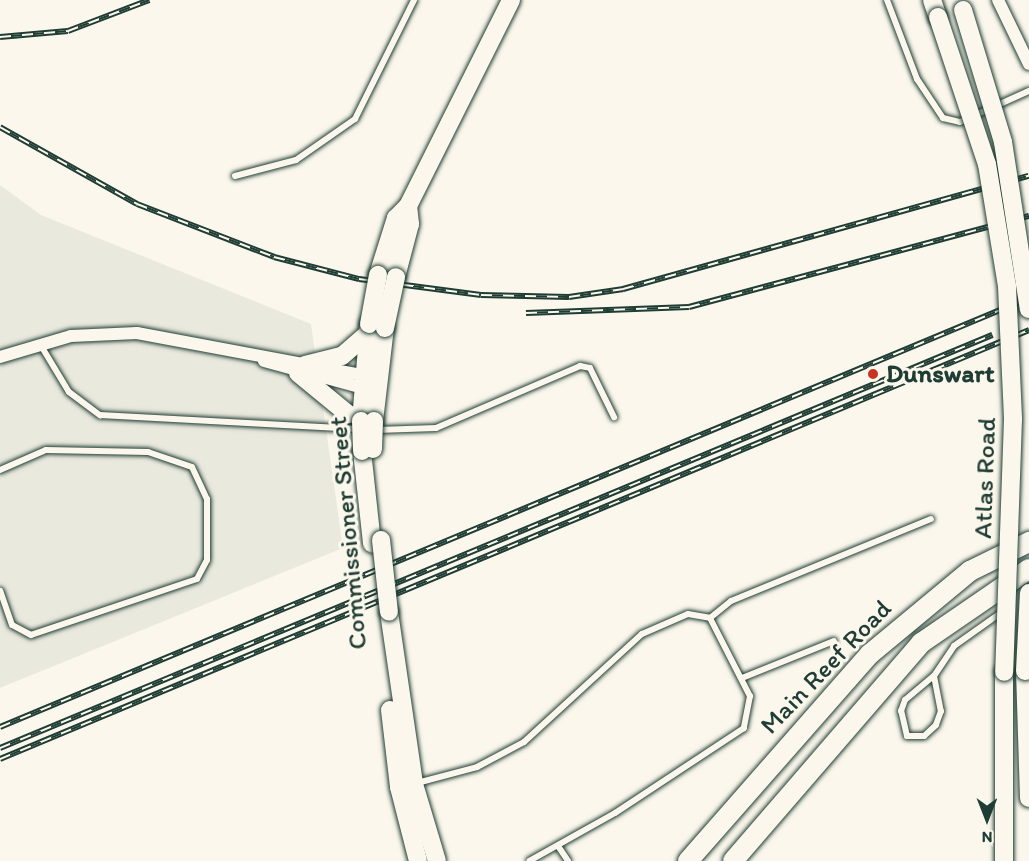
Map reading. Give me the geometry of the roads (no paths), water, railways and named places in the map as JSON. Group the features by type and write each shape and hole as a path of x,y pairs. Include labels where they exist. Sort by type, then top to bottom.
{"main road":[{"name":"Commissioner Street","path":"418,861 406,785 363,432 378,275 396,218 408,206 511,0"},
{"name":"Atlas Road","path":"932,0 987,164 1007,286 1013,419 1004,672 1004,861"},
{"path":"959,0 1003,142 1029,309"},
{"name":"Commissioner Street","path":"374,329 396,277 410,224 408,206"},
{"path":"363,432 302,369 342,356 374,329"},
{"name":"Main Reef Road","path":"688,861 870,654 970,571 1029,542"},
{"name":"Main Reef Road","path":"733,861 914,651 986,594 1029,569"},
{"path":"1029,593 1025,671 1029,798"},
{"name":"Commissioner Street","path":"406,785 437,861"}],"street":[{"path":"998,0 1029,64"},
{"path":"0,357 40,344 87,333 137,333 258,356 302,369 369,383"}],"lane":[{"path":"235,176 296,160 355,119 414,0"},
{"path":"887,0 917,79 943,118 960,122 1029,91"},
{"path":"40,344 69,392 100,415 410,432 436,428 585,366 614,417"},
{"path":"0,470 46,450 148,452 192,467 207,499 207,561 197,579 31,635 12,625 0,591"},
{"path":"406,785 477,767 524,742 642,634 687,614 710,618 731,601 931,519"},
{"path":"934,676 941,711 936,725 924,736 907,736 901,711 905,700 934,676 954,646 1029,598"},
{"path":"529,861 558,846 738,733 751,704 742,678 710,618"},
{"path":"742,678 834,641"},
{"path":"558,846 568,861"}],"railway":[{"path":"0,37 68,31 149,0"},
{"path":"0,127 137,204 274,257 359,279 481,295 569,297 623,289 1029,176"},
{"path":"526,313 689,307 1029,216"},
{"path":"0,727 1029,298"},
{"path":"0,759 1029,330"},
{"path":"0,748 992,335"}],"place":[{"name":"Dunswart","path":"873,374"}]}
